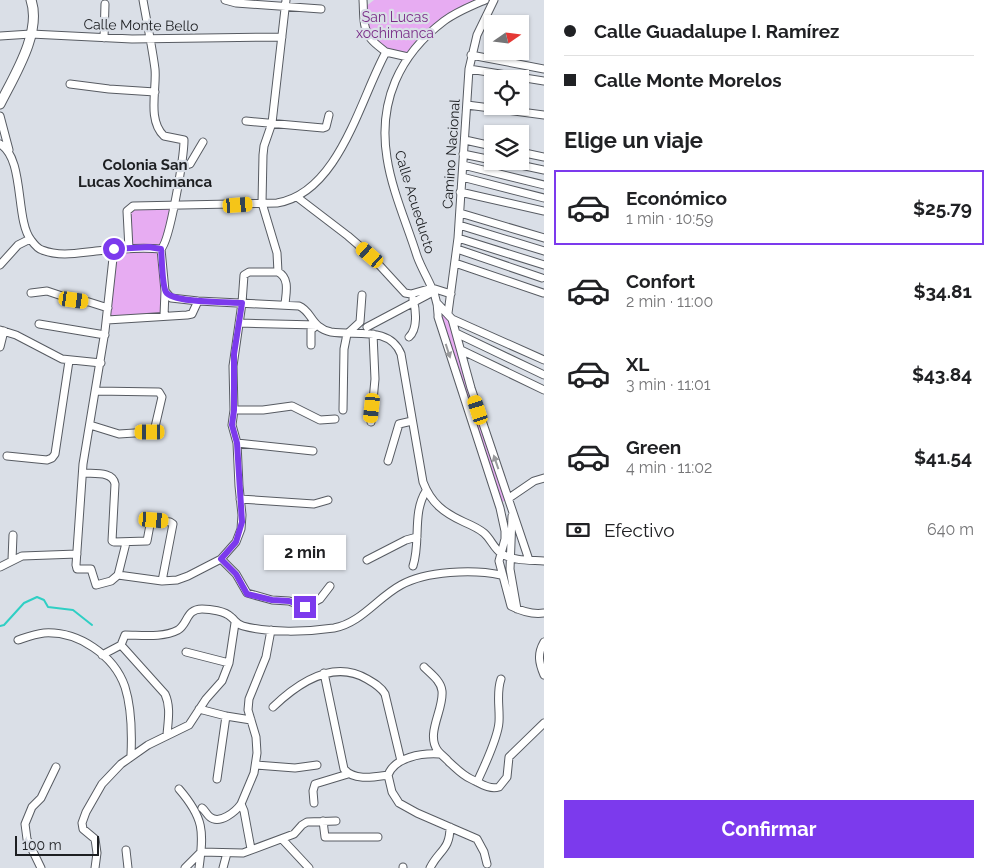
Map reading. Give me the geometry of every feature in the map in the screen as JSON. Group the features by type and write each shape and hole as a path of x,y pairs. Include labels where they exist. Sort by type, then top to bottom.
{"main road":[{"path":"0,104 23,57 30,34 34,12 31,0"}],"street":[{"path":"142,0 155,70 155,112 161,134 184,140 174,205 164,246 161,249 165,291 164,316"},
{"path":"225,0 236,3 286,4 321,9"},
{"path":"363,0 364,20 372,40 386,52 408,57"},
{"name":"Calle Acueducto","path":"485,0 444,20 408,57 399,71 391,93 385,112 384,132 387,160 395,190 419,260 438,304 438,317 500,508 505,531 500,557"},
{"name":"Camino Nacional","path":"450,316 450,294 460,213 469,69 477,35 494,0"},
{"path":"104,38 105,4"},
{"path":"278,272 277,253 262,203 264,146 272,123 286,4"},
{"name":"Calle Monte Bello","path":"0,36 30,34 132,39 282,37"},
{"path":"130,249 127,211 133,206 287,202 297,197 313,184 332,164 350,133 375,72 386,52"},
{"path":"471,55 544,69"},
{"path":"469,69 544,80"},
{"path":"70,84 155,92"},
{"path":"467,105 544,115"},
{"path":"246,121 323,128 326,127 329,114"},
{"path":"0,116 30,239 40,250 66,255 114,249 149,247 161,249"},
{"path":"464,140 484,144"},
{"path":"180,167 190,164 203,142"},
{"path":"0,144 10,152"},
{"path":"464,154 484,158"},
{"path":"529,154 544,157"},
{"path":"463,165 544,185"},
{"path":"529,167 544,170"},
{"path":"462,177 544,198"},
{"path":"460,192 544,211"},
{"path":"297,197 370,255 401,290 411,294 433,290 450,294"},
{"path":"460,213 544,238"},
{"path":"459,225 544,251"},
{"path":"458,238 544,265"},
{"path":"0,265 18,245 30,239"},
{"path":"114,249 105,335 83,473 77,569 92,569 96,585 111,580 118,575 126,543"},
{"path":"456,249 542,278"},
{"path":"455,263 543,293"},
{"path":"118,575 162,581 177,580 221,559 236,542 242,522 237,443 232,425 234,410 233,366 245,272 278,272 284,275 286,279 285,304"},
{"path":"367,327 414,303 433,290"},
{"path":"165,291 171,298 198,301 285,304 303,307 317,325 324,330 347,334 373,334 386,337 399,348 426,491 443,511 479,528 486,534 500,557 501,575 511,606 523,612 544,613"},
{"path":"31,292 47,292 62,295 74,300 108,308"},
{"path":"409,337 413,334 415,328 414,303 411,294"},
{"path":"343,410 344,349 347,334 360,322 362,295"},
{"path":"107,320 192,314 198,301"},
{"name":"Calle Acueducto","path":"438,304 450,316 544,360"},
{"path":"450,316 476,403 528,560"},
{"path":"239,323 317,325"},
{"path":"39,324 105,335"},
{"path":"311,345 311,330 317,325"},
{"path":"0,347 2,330 16,334 62,359 100,363"},
{"path":"456,333 544,376"},
{"path":"371,422 375,379 373,334"},
{"path":"461,350 544,390"},
{"path":"7,456 47,460 55,454 69,361"},
{"path":"90,425 119,434 150,432 156,427 162,397 159,392 96,391"},
{"path":"234,410 263,410 292,406 320,420 335,419"},
{"path":"388,461 399,424 412,421"},
{"path":"237,443 313,451"},
{"path":"83,473 112,477 115,484 112,541 126,543 147,542 150,525 154,520 173,524 162,581"},
{"path":"500,508 510,503 534,481 544,478"},
{"path":"414,566 421,499 426,491"},
{"path":"240,499 314,504 328,500"},
{"path":"510,503 510,569 517,609"},
{"path":"12,560 13,535"},
{"path":"367,560 406,540 417,537"},
{"path":"0,567 12,560 30,554 77,554"},
{"path":"500,557 544,561"},
{"path":"488,572 500,557"},
{"path":"221,559 236,574 247,594 272,600 289,601 305,607 320,599 330,586"},
{"path":"102,655 121,645 125,635 166,634 176,631 181,628 188,615 199,609 214,610 227,615 241,626 271,630 311,630 342,626 362,615 401,585 462,571 488,572 501,575"},
{"path":"504,585 513,584"},
{"path":"95,868 97,845 92,835 83,829 82,824 96,794 111,773 131,756 189,725 199,709 222,681 228,663 236,623"},
{"path":"202,808 211,818 216,819 232,814 241,804 254,773 257,745 248,710 249,699 266,657 271,630"},
{"path":"18,640 38,634 61,635 82,640 102,655 117,670 125,688 131,718 131,756"},
{"path":"544,642 538,661 544,675"},
{"path":"121,645 155,681 168,700 167,736"},
{"path":"186,652 228,663"},
{"path":"424,667 438,680 442,689 442,697 434,730 439,754 466,776 477,782 491,788 499,787 507,777 509,757 544,722"},
{"path":"273,707 283,697 306,681 324,673 336,671 355,673 383,690 387,699 401,761"},
{"path":"324,673 341,759 344,769 348,774"},
{"path":"477,782 498,734 498,686 501,679"},
{"path":"199,709 251,720"},
{"path":"216,779 226,716"},
{"path":"439,754 430,754 395,764 388,775 392,792 399,803 417,813 477,839 488,864"},
{"path":"256,765 295,768 317,766"},
{"path":"41,868 27,839 25,824 32,807 41,798 56,767"},
{"path":"314,803 313,791 315,784 348,774 366,777 388,775"},
{"path":"179,789 193,805 200,824 201,852 199,868"},
{"path":"241,804 251,849"},
{"path":"323,821 325,837 378,837"},
{"path":"185,868 201,852 243,853 294,834 307,822 336,821"},
{"path":"430,868 447,846 450,826"},
{"path":"282,839 309,868"},
{"path":"126,850 128,868"},
{"path":"223,868 227,852"}],"green space":[{"name":"San Lucas xochimanca","path":"374,0 477,0 437,22 420,36 406,54 380,44 371,34 365,7"},
{"path":"174,205 164,246 164,316 107,320 114,249 129,249 129,208"},
{"path":"442,311 449,321 474,408 507,500 499,503 442,324"}],"waterway":[{"path":"0,626 4,625 24,603 37,597 44,600 48,607 73,610 92,625"}],"district":[{"name":"Colonia San Lucas Xochimanca","path":"145,174"}],"route":[{"path":"114,249 149,247 161,249 165,291 171,298 242,303 233,366 234,410 232,425 237,443 242,522 236,542 221,559 239,577 247,594 272,600 289,601 305,607"}]}
